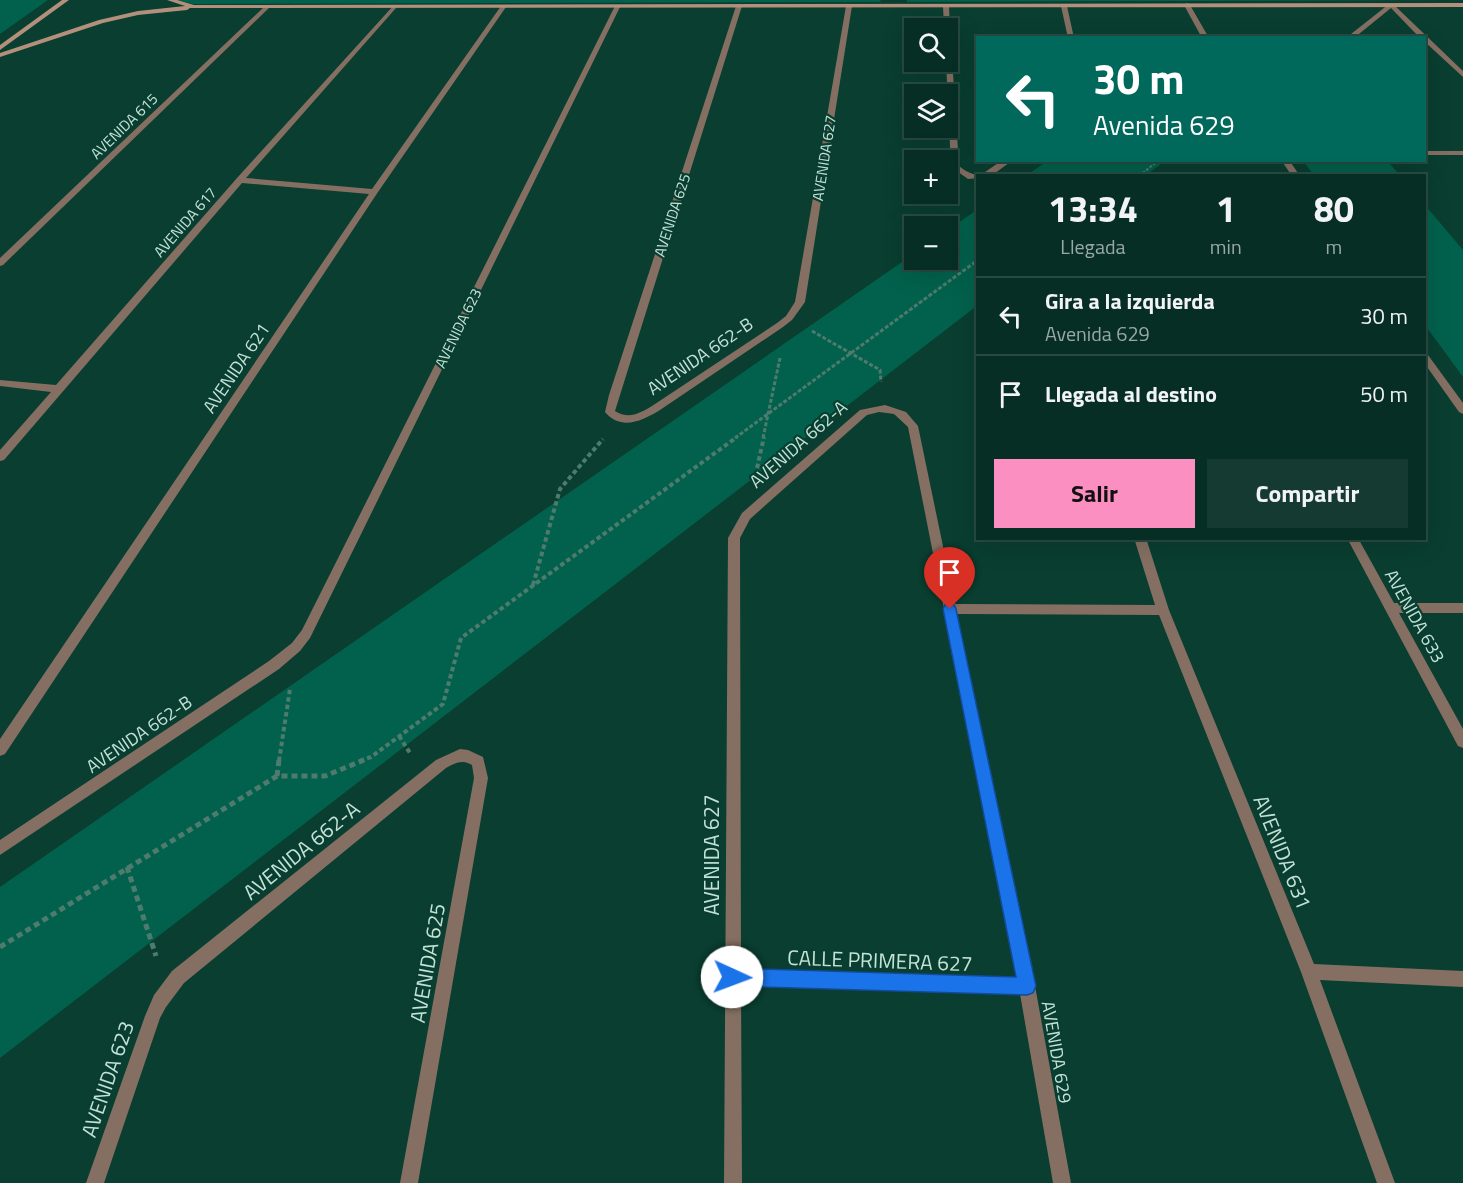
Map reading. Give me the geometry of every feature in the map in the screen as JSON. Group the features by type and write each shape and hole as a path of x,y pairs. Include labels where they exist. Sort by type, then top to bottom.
{"street":[{"path":"0,48 66,0"},
{"path":"170,0 194,7"},
{"path":"0,55 101,21 138,13 194,7 849,6 898,3 946,6 1463,5"},
{"path":"1187,5 1205,36"},
{"path":"1352,36 1391,5"},
{"path":"1391,5 1423,36"},
{"name":"AVENIDA 625","path":"620,420 610,412 614,395 739,6"},
{"name":"AVENIDA 627","path":"792,313 802,295 849,6"},
{"path":"946,6 947,18"},
{"path":"1064,6 1071,36"},
{"name":"AVENIDA 615","path":"0,263 267,7"},
{"name":"AVENIDA 617","path":"0,457 240,180 394,7"},
{"name":"AVENIDA 621","path":"0,750 374,192 503,7"},
{"name":"AVENIDA 623","path":"296,647 306,634 617,7"},
{"path":"1426,39 1463,75"},
{"path":"950,72 955,167 968,177 976,176"},
{"path":"1426,153 1463,153"},
{"path":"988,174 1006,162"},
{"path":"240,180 374,192"},
{"name":"AVENIDA 662-B","path":"620,420 635,421 792,313"},
{"path":"1426,358 1463,410"},
{"path":"0,383 58,388"},
{"name":"AVENIDA 662-A","path":"742,522 864,412 887,407"},
{"name":"AVENIDA 629","path":"887,407 906,416 913,426 1027,986 1062,1183"},
{"name":"AVENIDA 627","path":"733,1183 732,548 742,522"},
{"name":"AVENIDA 631","path":"1141,540 1162,610 1309,972 1386,1183"},
{"name":"AVENIDA 633","path":"1353,540 1463,742"},
{"path":"1389,608 1463,608"},
{"path":"950,609 1162,610"},
{"name":"AVENIDA 662-B","path":"0,848 274,665 296,647"},
{"name":"AVENIDA 625","path":"409,1183 481,777 478,761 469,754"},
{"name":"AVENIDA 662-A","path":"167,991 188,968 441,764 456,755 469,754"},
{"path":"1309,972 1463,979"},
{"name":"CALLE PRIMERA 627","path":"732,977 1027,986"},
{"name":"AVENIDA 623","path":"95,1183 153,1016 167,991"}],"path":[{"path":"1142,174 1156,162"},
{"path":"0,947 277,776 325,776 371,757 443,704 461,638 768,416 976,261"},
{"path":"742,522 792,313 880,370 887,407"},
{"path":"533,586 560,489 620,420"},
{"path":"277,776 296,647"},
{"path":"128,867 167,991"}],"green space":[{"path":"0,0 48,0 0,34"},
{"path":"174,0 880,0 881,2 194,4"},
{"path":"907,0 1463,0 907,2"},
{"path":"1046,162 1164,162 1147,174 1028,174"},
{"path":"1304,162 1388,162 1399,174 1313,174"},
{"path":"1426,206 1463,250 1463,377 1426,326"},
{"path":"976,210 976,307 0,1058 0,887 904,261 904,270 958,270 958,223"}],"route":[{"path":"732,977 1027,986 950,609"}]}
